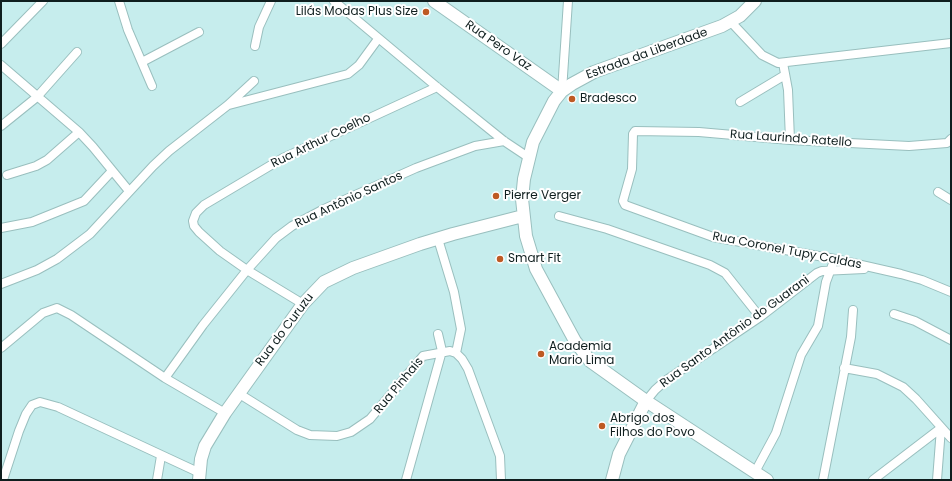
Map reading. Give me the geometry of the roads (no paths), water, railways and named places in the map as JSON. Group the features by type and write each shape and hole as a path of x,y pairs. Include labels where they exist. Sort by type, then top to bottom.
{"main road":[{"name":"Rua Pero Vaz","path":"434,1 562,91"},
{"name":"Estrada da Liberdade","path":"755,1 731,22 594,72 562,91 554,101 542,123 528,157 522,199 526,236 536,269 575,340 590,361 646,401 767,480"},
{"name":"Rua do Curuzu","path":"200,476 205,446 225,412 303,304 324,282 336,275 438,239 523,216"},
{"path":"612,480 619,454 646,401"}],"street":[{"path":"1,44 43,1"},
{"path":"119,1 128,30 152,86"},
{"path":"255,46 259,27 270,1"},
{"path":"334,1 436,87 504,141 528,157"},
{"path":"562,91 568,1"},
{"path":"731,22 762,55 772,61 783,63 951,43"},
{"path":"142,62 198,32"},
{"path":"228,105 348,74 359,65 378,39"},
{"path":"1,126 37,97 77,52"},
{"path":"783,63 790,113 790,140"},
{"path":"1,65 79,132 129,191"},
{"path":"740,102 785,75"},
{"path":"1,284 38,270 56,259 90,234 129,191 169,151 228,105 254,81"},
{"name":"Rua Arthur Coelho","path":"247,270 199,232 193,221 196,213 204,205 283,158 436,87"},
{"path":"7,175 36,166 47,160 79,132"},
{"name":"Rua Laurindo Ratello","path":"625,205 623,201 632,169 633,134 635,132 699,132 790,140 909,146 949,141"},
{"name":"Rua Antônio Santos","path":"165,378 203,325 247,270 276,238 292,226 324,209 460,151 482,144 504,141"},
{"path":"1,228 32,222 84,201 112,171"},
{"path":"938,192 951,200"},
{"name":"Rua Coronel Tupy Caldas","path":"625,205 714,237 835,259 875,268 922,280 951,292"},
{"path":"559,216 607,229 710,265 725,273 760,317"},
{"path":"438,239 454,292 461,329 456,344 456,353 468,369 494,439 500,456 501,480"},
{"path":"756,472 776,433 801,355 818,326 826,282 835,259"},
{"name":"Rua Santo Antônio do Guarani","path":"646,401 665,381 760,317 817,273 830,270 875,268"},
{"path":"247,270 303,304"},
{"path":"1,348 43,313 57,308 71,315 165,378 225,412"},
{"path":"823,480 851,337 853,310"},
{"path":"894,314 915,321 951,340"},
{"path":"406,480 442,351 438,334"},
{"name":"Rua Pinhais","path":"238,393 296,430 310,435 337,436 351,432 362,426 381,409 417,361 423,356 450,350 456,353"},
{"path":"844,368 877,374 903,387 916,399 951,438"},
{"path":"3,480 4,466 26,414 32,405 40,402 58,407 200,476"},
{"path":"873,480 941,428"},
{"path":"937,480 941,428"},
{"path":"157,480 161,456"}],"place":[{"name":"Lilás Modas Plus Size","path":"426,12"},
{"name":"Bradesco","path":"572,99"},
{"name":"Pierre Verger","path":"496,196"},
{"name":"Smart Fit","path":"500,259"},
{"name":"Academia Mario Lima","path":"541,354"},
{"name":"Abrigo dos Filhos do Povo","path":"602,426"}]}
